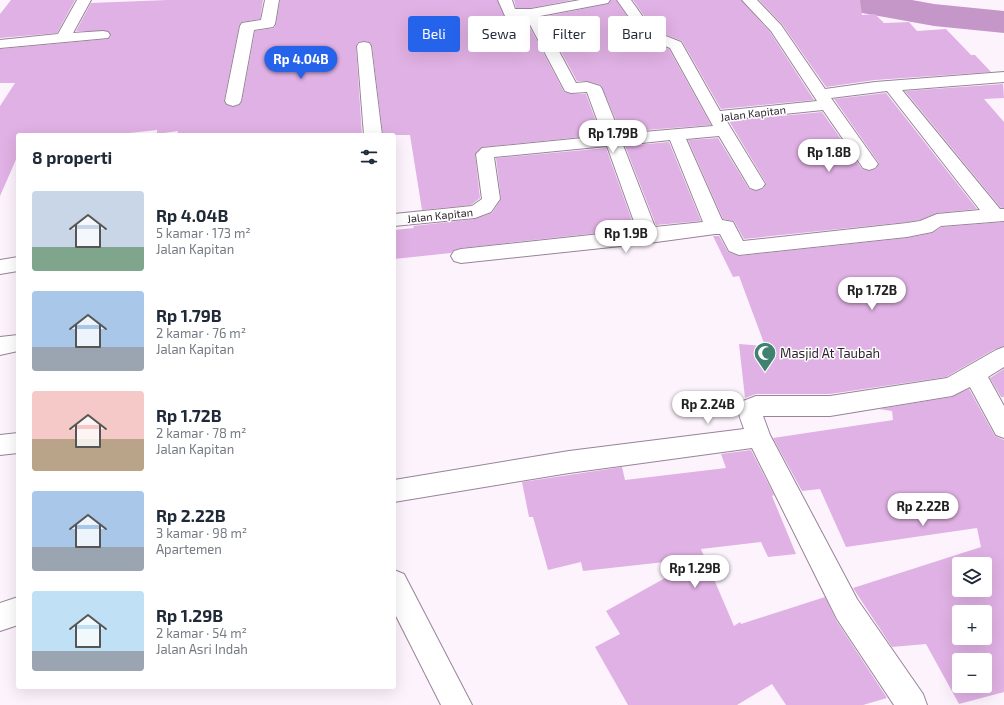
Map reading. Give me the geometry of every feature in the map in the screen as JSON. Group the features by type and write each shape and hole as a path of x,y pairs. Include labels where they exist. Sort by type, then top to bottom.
{"street":[{"path":"63,39 84,0"},
{"path":"233,101 247,26 268,24 272,0"},
{"path":"505,0 510,13 531,13 603,0"},
{"path":"624,0 648,34 652,37 669,41 676,45 756,184"},
{"path":"749,0 776,28 869,164"},
{"path":"531,13 571,88 587,87 594,89 614,139 649,236"},
{"path":"0,44 103,35"},
{"path":"364,46 373,133"},
{"name":"Jalan Kapitan","path":"396,220 475,212 484,208 489,204 491,199 485,154 488,152 676,134 825,99 891,86 1004,77"},
{"path":"891,86 1000,215"},
{"path":"676,134 715,227"},
{"path":"461,256 649,236 715,227 726,227 736,246 739,248 908,230 926,227 936,220 1000,215"},
{"path":"0,267 16,264"},
{"path":"0,346 16,342"},
{"path":"912,705 847,609 759,437 750,411 751,408 756,406 830,406 952,387 1004,356"},
{"path":"974,373 1004,428"},
{"path":"396,491 569,462 759,437"},
{"path":"0,445 16,443"},
{"path":"396,587 457,705"},
{"path":"0,618 16,612"}],"building":[{"path":"11,0 75,0 57,33 0,38 0,14"},
{"path":"167,0 263,0 260,19 242,22 239,26 224,101 227,105 233,107 239,105 242,101 255,31 274,28 280,0 497,0 504,16 468,16 468,52 530,52 530,27 538,43 538,52 543,52 564,92 571,94 586,94 601,135 482,147 475,154 480,198 471,205 422,210 410,135 383,133 372,46 369,42 364,41 358,42 356,46 362,133 178,133 178,131 157,133 157,130 129,133 16,133 16,160 0,196 0,106 15,83 0,83 0,49 108,39 111,36 108,31 76,31 91,3"},
{"path":"514,0 572,0 531,8 516,8"},
{"path":"611,0 616,0 627,16 608,16 608,52 666,52 666,48 669,49 711,125 621,132 601,85 587,81 577,81 561,52 600,52 600,16 547,16 608,4"},
{"path":"633,0 741,0 770,32 814,100 721,109 682,41 666,35 666,16 644,16"},
{"path":"759,0 860,0 862,15 875,14 884,23 909,22 917,31 946,29 971,55 975,55 991,72 875,80 826,87 782,24"},
{"path":"1003,84 1004,98 984,99 1004,122 1004,208 1001,208 905,91"},
{"path":"886,93 977,209 937,213 920,220 907,222 744,239 734,221 723,219 688,140 718,138 749,189 756,191 763,189 766,183 729,121 822,112 862,169 869,171 876,169 879,163 834,99"},
{"path":"669,142 701,221 656,225 625,146"},
{"path":"606,148 635,229 461,248 454,250 451,253 396,259 396,230 414,228 413,226 475,219 492,213 501,199 496,158"},
{"path":"1004,222 1004,346 995,349 946,377 830,394 756,394 745,398 739,344 765,346 739,276 733,277 713,236 719,236 728,252 739,256 907,238 932,233 942,227"},
{"path":"1004,369 1004,397 1001,397 990,378"},
{"path":"969,389 995,436 1004,440 1004,692 959,704 953,693 992,693 992,653 952,653 952,691 926,644 892,647 853,588 981,547 977,528 846,547 820,489 802,491 773,438 893,420 892,411 879,409 952,397"},
{"path":"751,450 774,495 772,496 796,554 768,557 761,542 701,549 734,626 740,622 741,624 825,597 836,620 887,698 863,705 786,705 772,684 737,705 628,705 595,647 620,634 606,611 701,558 583,571 581,562 548,570 533,517 529,517 522,482 622,467 625,480 726,468 721,454"}],"waterway":[{"path":"851,0 934,15 1004,22"}],"place":[{"name":"Masjid At Taubah","path":"765,372"}]}
